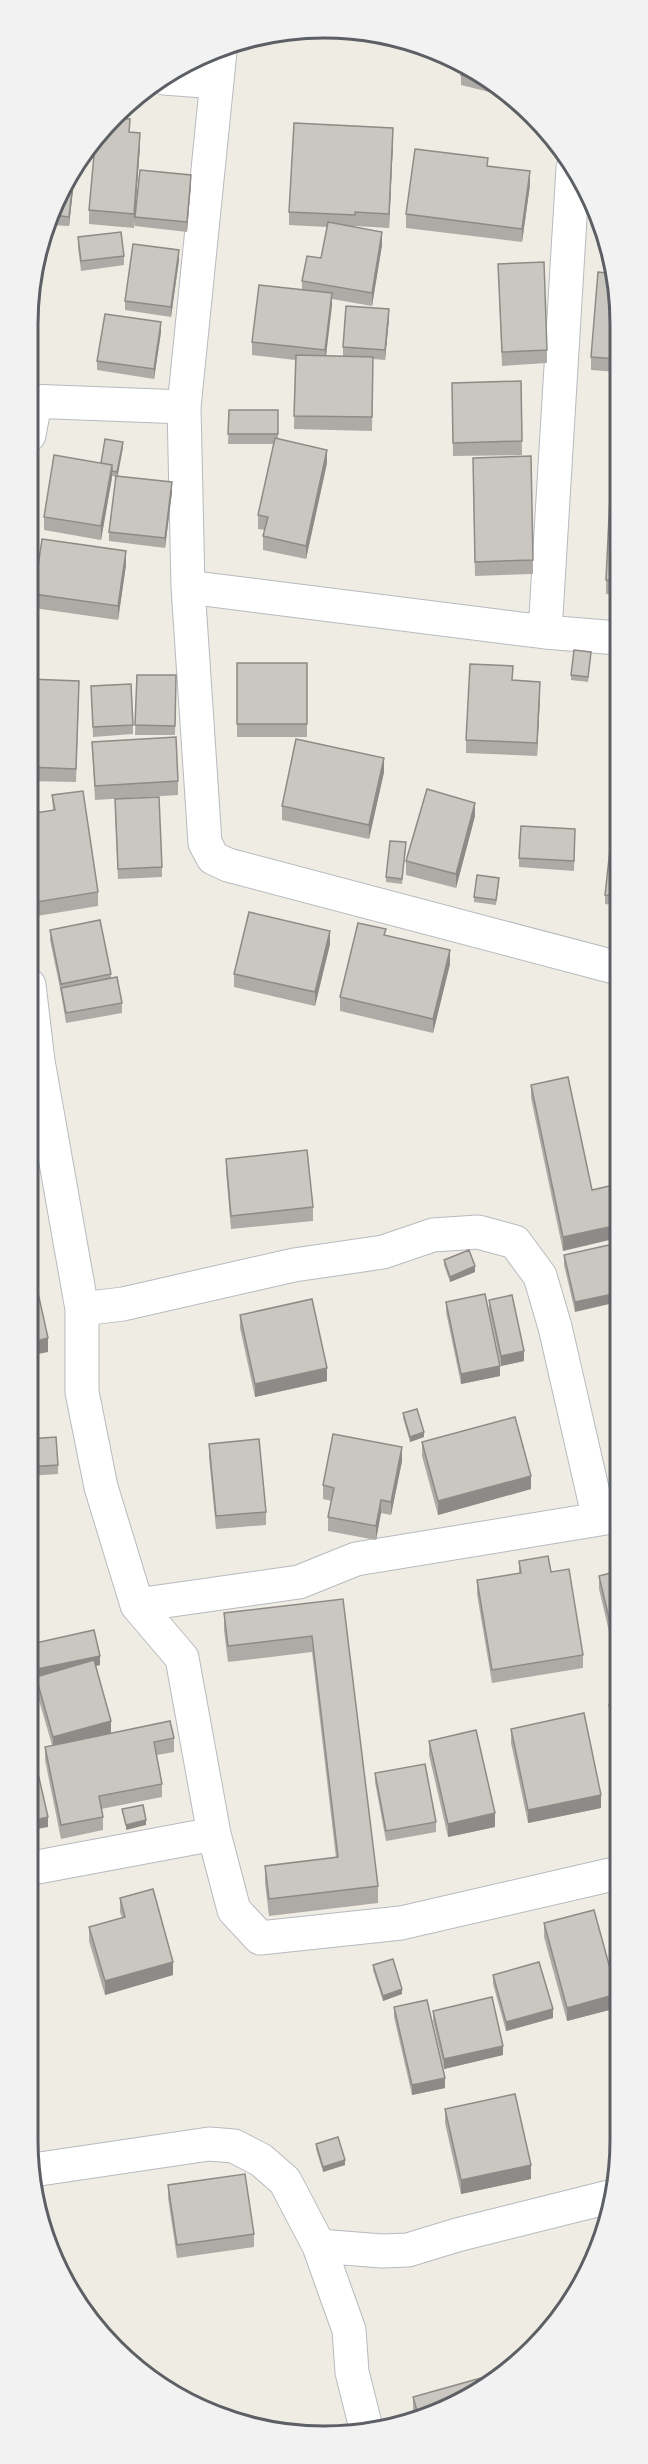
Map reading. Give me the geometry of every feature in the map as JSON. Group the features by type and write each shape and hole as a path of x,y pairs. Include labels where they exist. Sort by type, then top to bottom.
{"street":[{"path":"186,73 219,66 184,407 188,587 205,843 213,858 228,865 610,966"},
{"path":"545,632 572,181"},
{"path":"38,402 184,407"},
{"path":"188,587 545,632 610,637"},
{"path":"38,1060 82,1309 82,1392 101,1487 137,1605 182,1658 214,1834 234,1910 260,1938 401,1923 610,1875"},
{"path":"82,1309 123,1304 294,1265 383,1252 433,1235 478,1232 515,1242 540,1276 609,1517 356,1559 299,1582 137,1605"},
{"path":"38,1867 214,1834"},
{"path":"39,2169 209,2144 234,2146 261,2160 285,2181 319,2246 349,2330 352,2372 365,2423"},
{"path":"319,2246 382,2251 408,2250 457,2235 605,2198"}],"building":[{"path":"124,118 130,119 129,132 140,133 134,214 89,210 94,154 121,121"},
{"path":"294,123 393,128 389,214 289,212"},
{"path":"415,149 488,158 487,166 530,171 522,229 406,214"},
{"path":"140,170 191,175 187,222 135,217"},
{"path":"72,188 69,217 58,216"},
{"path":"328,222 382,232 372,293 302,281 307,256 321,258"},
{"path":"121,232 124,256 81,261 78,237"},
{"path":"133,244 179,250 171,307 125,301"},
{"path":"544,262 547,350 502,352 498,264"},
{"path":"598,272 606,273 610,305 610,358 591,357"},
{"path":"259,285 332,293 325,350 252,342"},
{"path":"346,306 389,309 385,350 343,347"},
{"path":"105,314 161,322 154,369 97,361"},
{"path":"296,355 373,357 372,417 294,416"},
{"path":"521,381 522,441 453,443 452,383"},
{"path":"229,410 278,410 278,434 228,434"},
{"path":"275,438 327,450 306,546 263,536 268,517 258,515"},
{"path":"105,439 123,442 117,472 112,471 112,465 101,463"},
{"path":"54,455 112,465 101,526 44,517"},
{"path":"531,456 533,560 475,562 473,458"},
{"path":"116,476 172,482 165,538 109,532"},
{"path":"610,496 610,580 606,580"},
{"path":"42,539 126,551 118,606 38,595 38,566"},
{"path":"574,650 591,652 588,677 571,675"},
{"path":"237,663 307,663 307,724 237,724"},
{"path":"470,664 513,666 512,680 540,682 537,743 466,740"},
{"path":"137,675 176,675 175,726 135,725"},
{"path":"38,679 79,681 76,769 38,767"},
{"path":"131,684 133,725 93,727 91,686"},
{"path":"176,737 178,781 95,786 92,742"},
{"path":"296,739 384,758 369,825 282,806"},
{"path":"427,789 475,803 456,874 406,861"},
{"path":"83,791 98,892 38,902 38,813 55,810 52,795"},
{"path":"159,797 162,867 118,869 115,799"},
{"path":"521,826 575,829 574,861 519,858"},
{"path":"390,841 406,842 402,879 386,877"},
{"path":"610,850 610,895 605,895"},
{"path":"477,875 499,878 496,900 474,897"},
{"path":"249,912 330,931 315,992 234,974"},
{"path":"100,920 111,974 61,984 50,930"},
{"path":"358,923 386,929 384,935 450,950 433,1019 340,997"},
{"path":"117,977 122,1003 66,1013 61,988"},
{"path":"568,1077 592,1190 610,1186 610,1227 563,1237 531,1085"},
{"path":"307,1150 313,1207 231,1216 226,1159"},
{"path":"610,1245 610,1295 575,1302 564,1255"},
{"path":"469,1250 475,1266 450,1277 444,1260"},
{"path":"38,1293 48,1338 38,1340"},
{"path":"485,1294 500,1366 461,1374 446,1302"},
{"path":"512,1295 524,1351 501,1356 489,1300"},
{"path":"312,1299 327,1368 255,1384 240,1315"},
{"path":"417,1409 424,1432 410,1437 403,1413"},
{"path":"515,1417 531,1476 438,1501 422,1442"},
{"path":"333,1434 402,1447 391,1502 381,1500 376,1526 328,1517 334,1488 323,1485"},
{"path":"56,1437 58,1465 38,1466 38,1438"},
{"path":"259,1439 266,1512 216,1516 209,1444"},
{"path":"548,1556 551,1572 569,1569 583,1655 492,1670 477,1580 521,1573 519,1561"},
{"path":"610,1573 610,1623 599,1576"},
{"path":"343,1599 378,1886 269,1899 265,1866 338,1857 312,1636 228,1646 224,1613"},
{"path":"94,1630 100,1656 38,1669 38,1642"},
{"path":"94,1660 111,1721 53,1737 38,1684 38,1676"},
{"path":"584,1713 601,1795 528,1810 511,1729"},
{"path":"170,1721 174,1738 154,1742 162,1784 99,1796 103,1817 61,1825 45,1747"},
{"path":"476,1730 495,1813 448,1824 429,1741"},
{"path":"425,1764 436,1822 386,1831 375,1773"},
{"path":"38,1773 48,1817 38,1819"},
{"path":"143,1805 146,1820 126,1825 122,1809"},
{"path":"153,1889 173,1962 105,1981 89,1927 125,1917 120,1898"},
{"path":"594,1910 610,1968 610,1996 567,2008 544,1923"},
{"path":"393,1959 402,1989 383,1996 373,1965"},
{"path":"539,1962 553,2009 506,2022 493,1975"},
{"path":"492,1997 503,2046 444,2059 433,2011"},
{"path":"427,2000 445,2078 412,2085 394,2007"},
{"path":"515,2094 531,2165 461,2180 445,2109"},
{"path":"338,2137 345,2160 323,2167 316,2144"},
{"path":"245,2174 254,2234 177,2245 168,2185"},
{"path":"484,2377 451,2397 417,2411 413,2397"}]}
